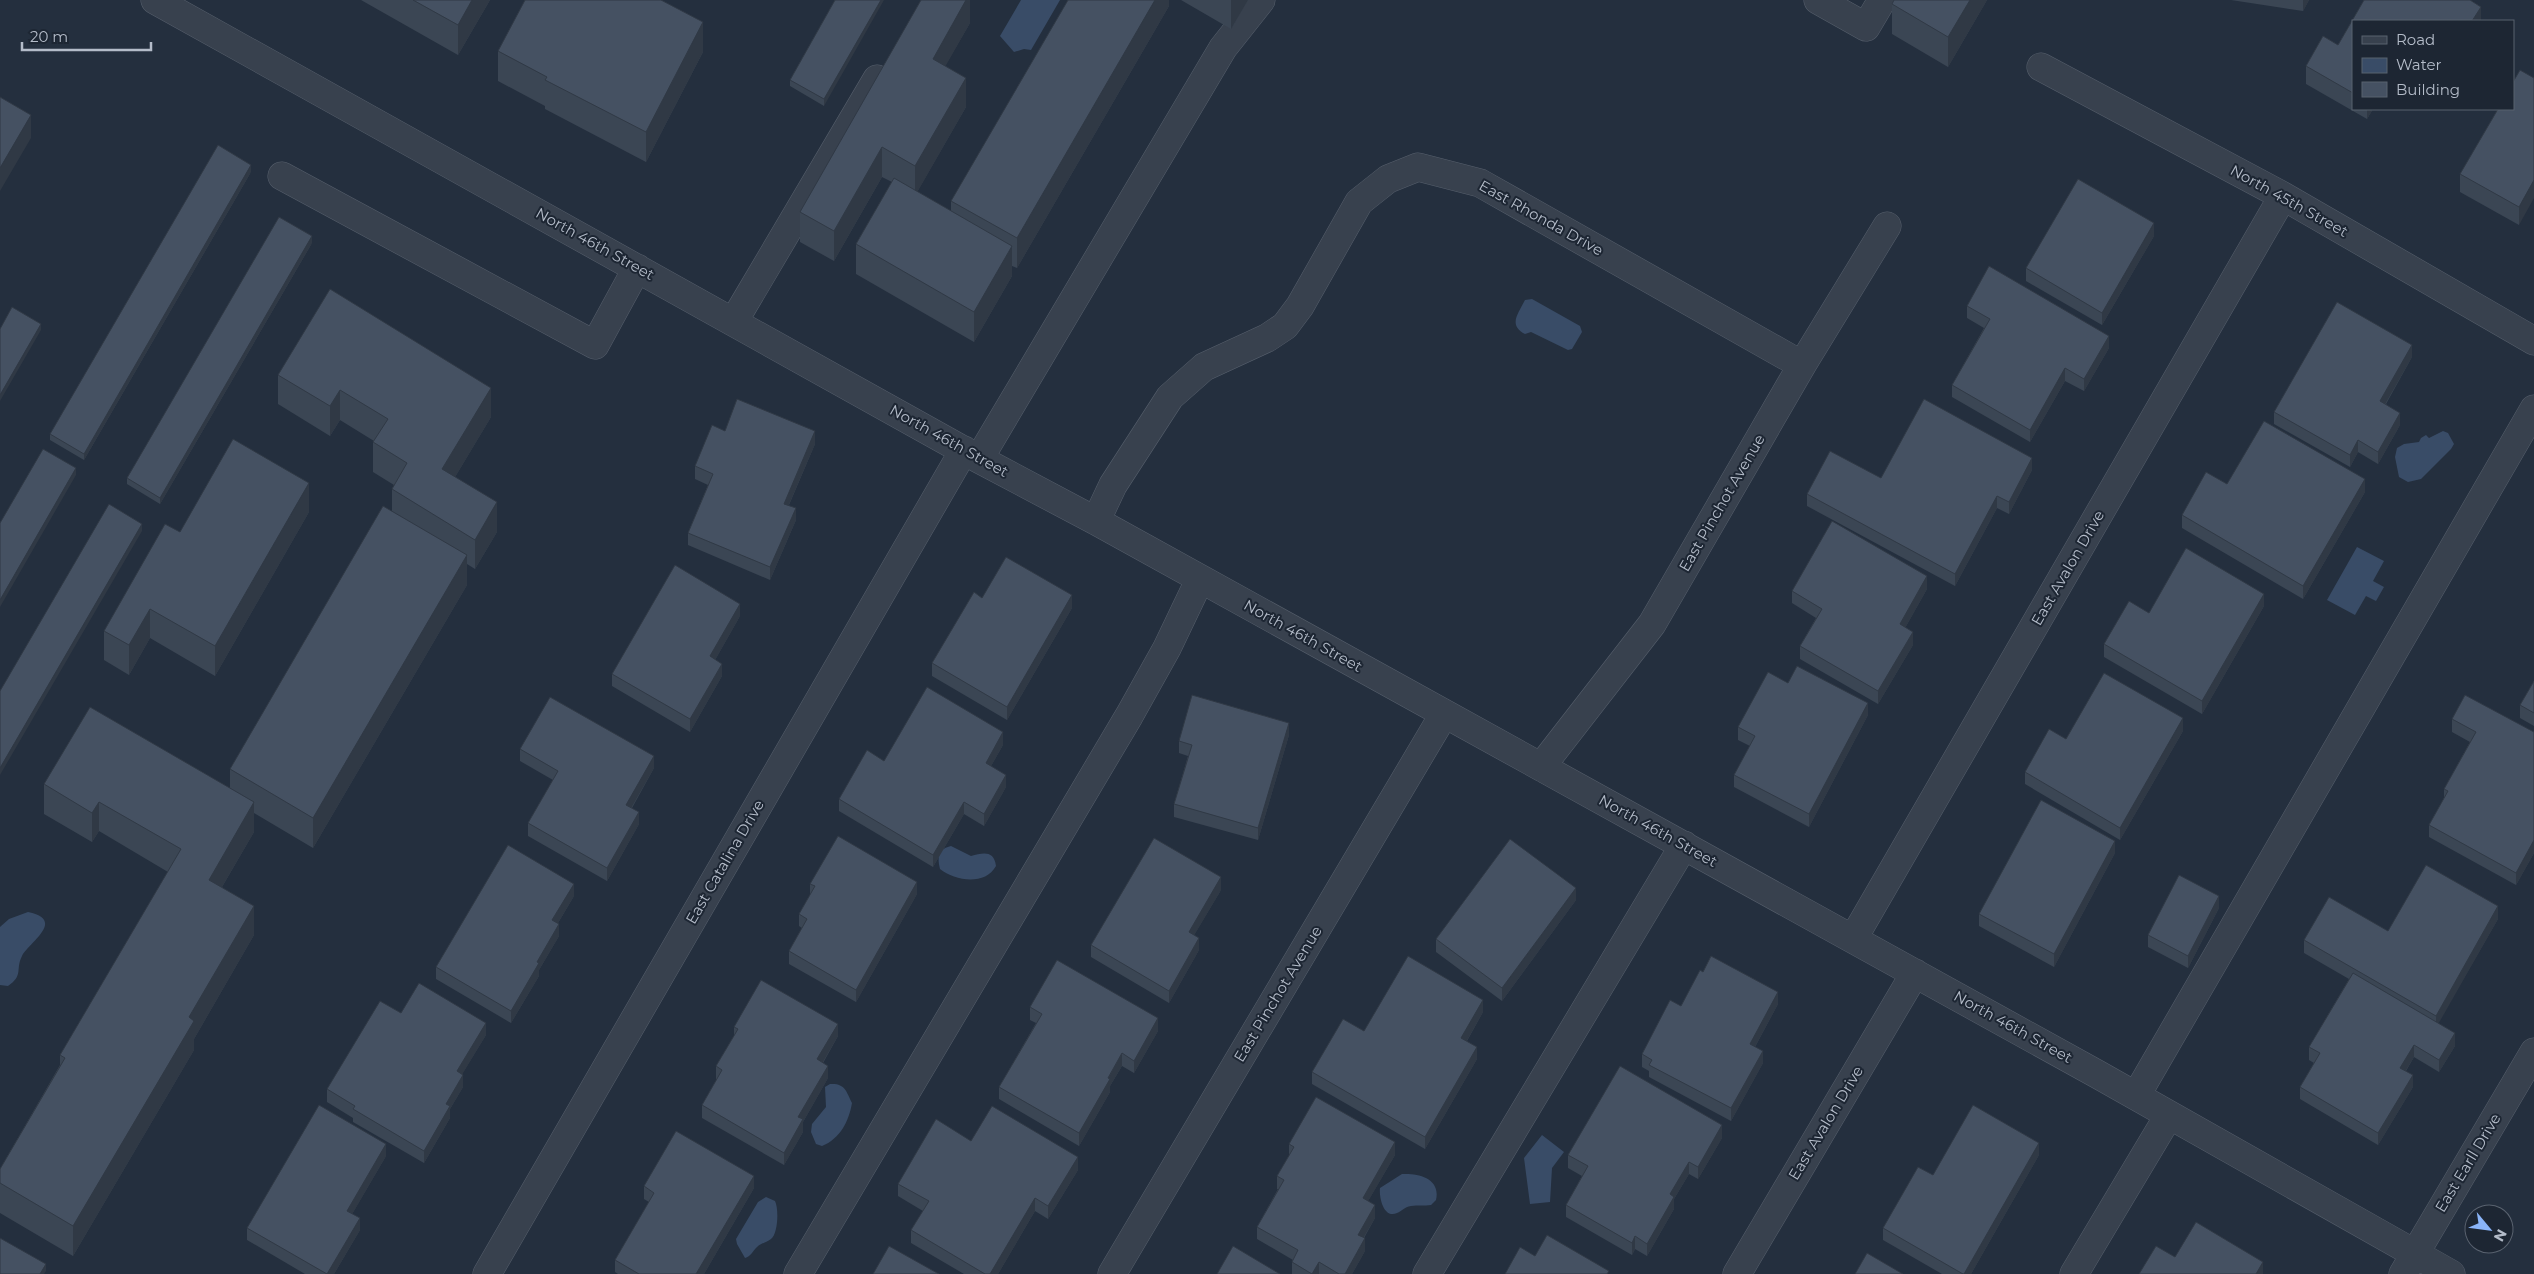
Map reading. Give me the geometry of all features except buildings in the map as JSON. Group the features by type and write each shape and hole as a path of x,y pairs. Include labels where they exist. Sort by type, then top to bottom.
{"street":[{"name":"North 46th Street","path":"155,0 972,455 1096,521 2169,1114 2409,1264 2451,1274"},
{"name":"East Catalina Drive","path":"486,1274 972,455 1222,48 1261,0"},
{"path":"1818,0 1866,27 1882,0"},
{"path":"734,321 888,59"},
{"name":"North 45th Street","path":"2041,67 2283,196 2534,340"},
{"name":"East Rhonda Drive","path":"1096,521 1113,485 1170,397 1204,367 1267,338 1285,326 1300,306 1359,202 1388,179 1418,167 1480,183 1802,365"},
{"path":"282,176 595,345 637,268"},
{"name":"East Avalon Drive","path":"1853,939 2283,196"},
{"name":"East Pinchot Avenue","path":"1541,767 1652,624 1802,365 1887,226"},
{"path":"2136,1096 2534,409"},
{"path":"798,1274 1129,716 1167,648 1200,579"},
{"name":"East Pinchot Avenue","path":"1112,1274 1444,714"},
{"path":"1427,1274 1684,845"},
{"name":"East Avalon Drive","path":"1737,1274 1915,973"},
{"name":"East Earll Drive","path":"2409,1264 2534,1052"},
{"path":"2074,1274 2169,1114"}],"water":[{"path":"1021,0 1060,0 1031,50 1024,49 1014,52 1000,36"},
{"path":"1532,299 1580,326 1582,332 1572,349 1568,350 1531,332 1525,334 1520,331 1516,323 1517,315 1525,300"},
{"path":"2443,431 2448,433 2454,444 2451,449 2421,479 2408,482 2399,477 2395,457 2397,448 2404,444 2419,442 2426,435 2429,438"},
{"path":"2357,547 2384,561 2373,581 2384,587 2376,601 2366,596 2355,615 2327,600"},
{"path":"951,846 971,856 990,855 993,857 996,866 985,877 977,879 961,879 946,873 940,869 940,854 943,849"},
{"path":"28,912 44,920 45,926 22,956 16,979 8,986 0,985 0,927 9,919"},
{"path":"830,1084 842,1086 852,1103 843,1129 834,1139 822,1146 816,1144 811,1132 812,1124 826,1107 825,1087"},
{"path":"1542,1135 1564,1152 1552,1168 1550,1202 1530,1204 1524,1158"},
{"path":"1402,1174 1427,1178 1435,1187 1437,1193 1436,1200 1431,1205 1411,1206 1397,1213 1388,1213 1381,1201 1380,1188"},
{"path":"766,1197 775,1201 777,1221 775,1232 771,1239 745,1258 736,1239 758,1202"}]}
